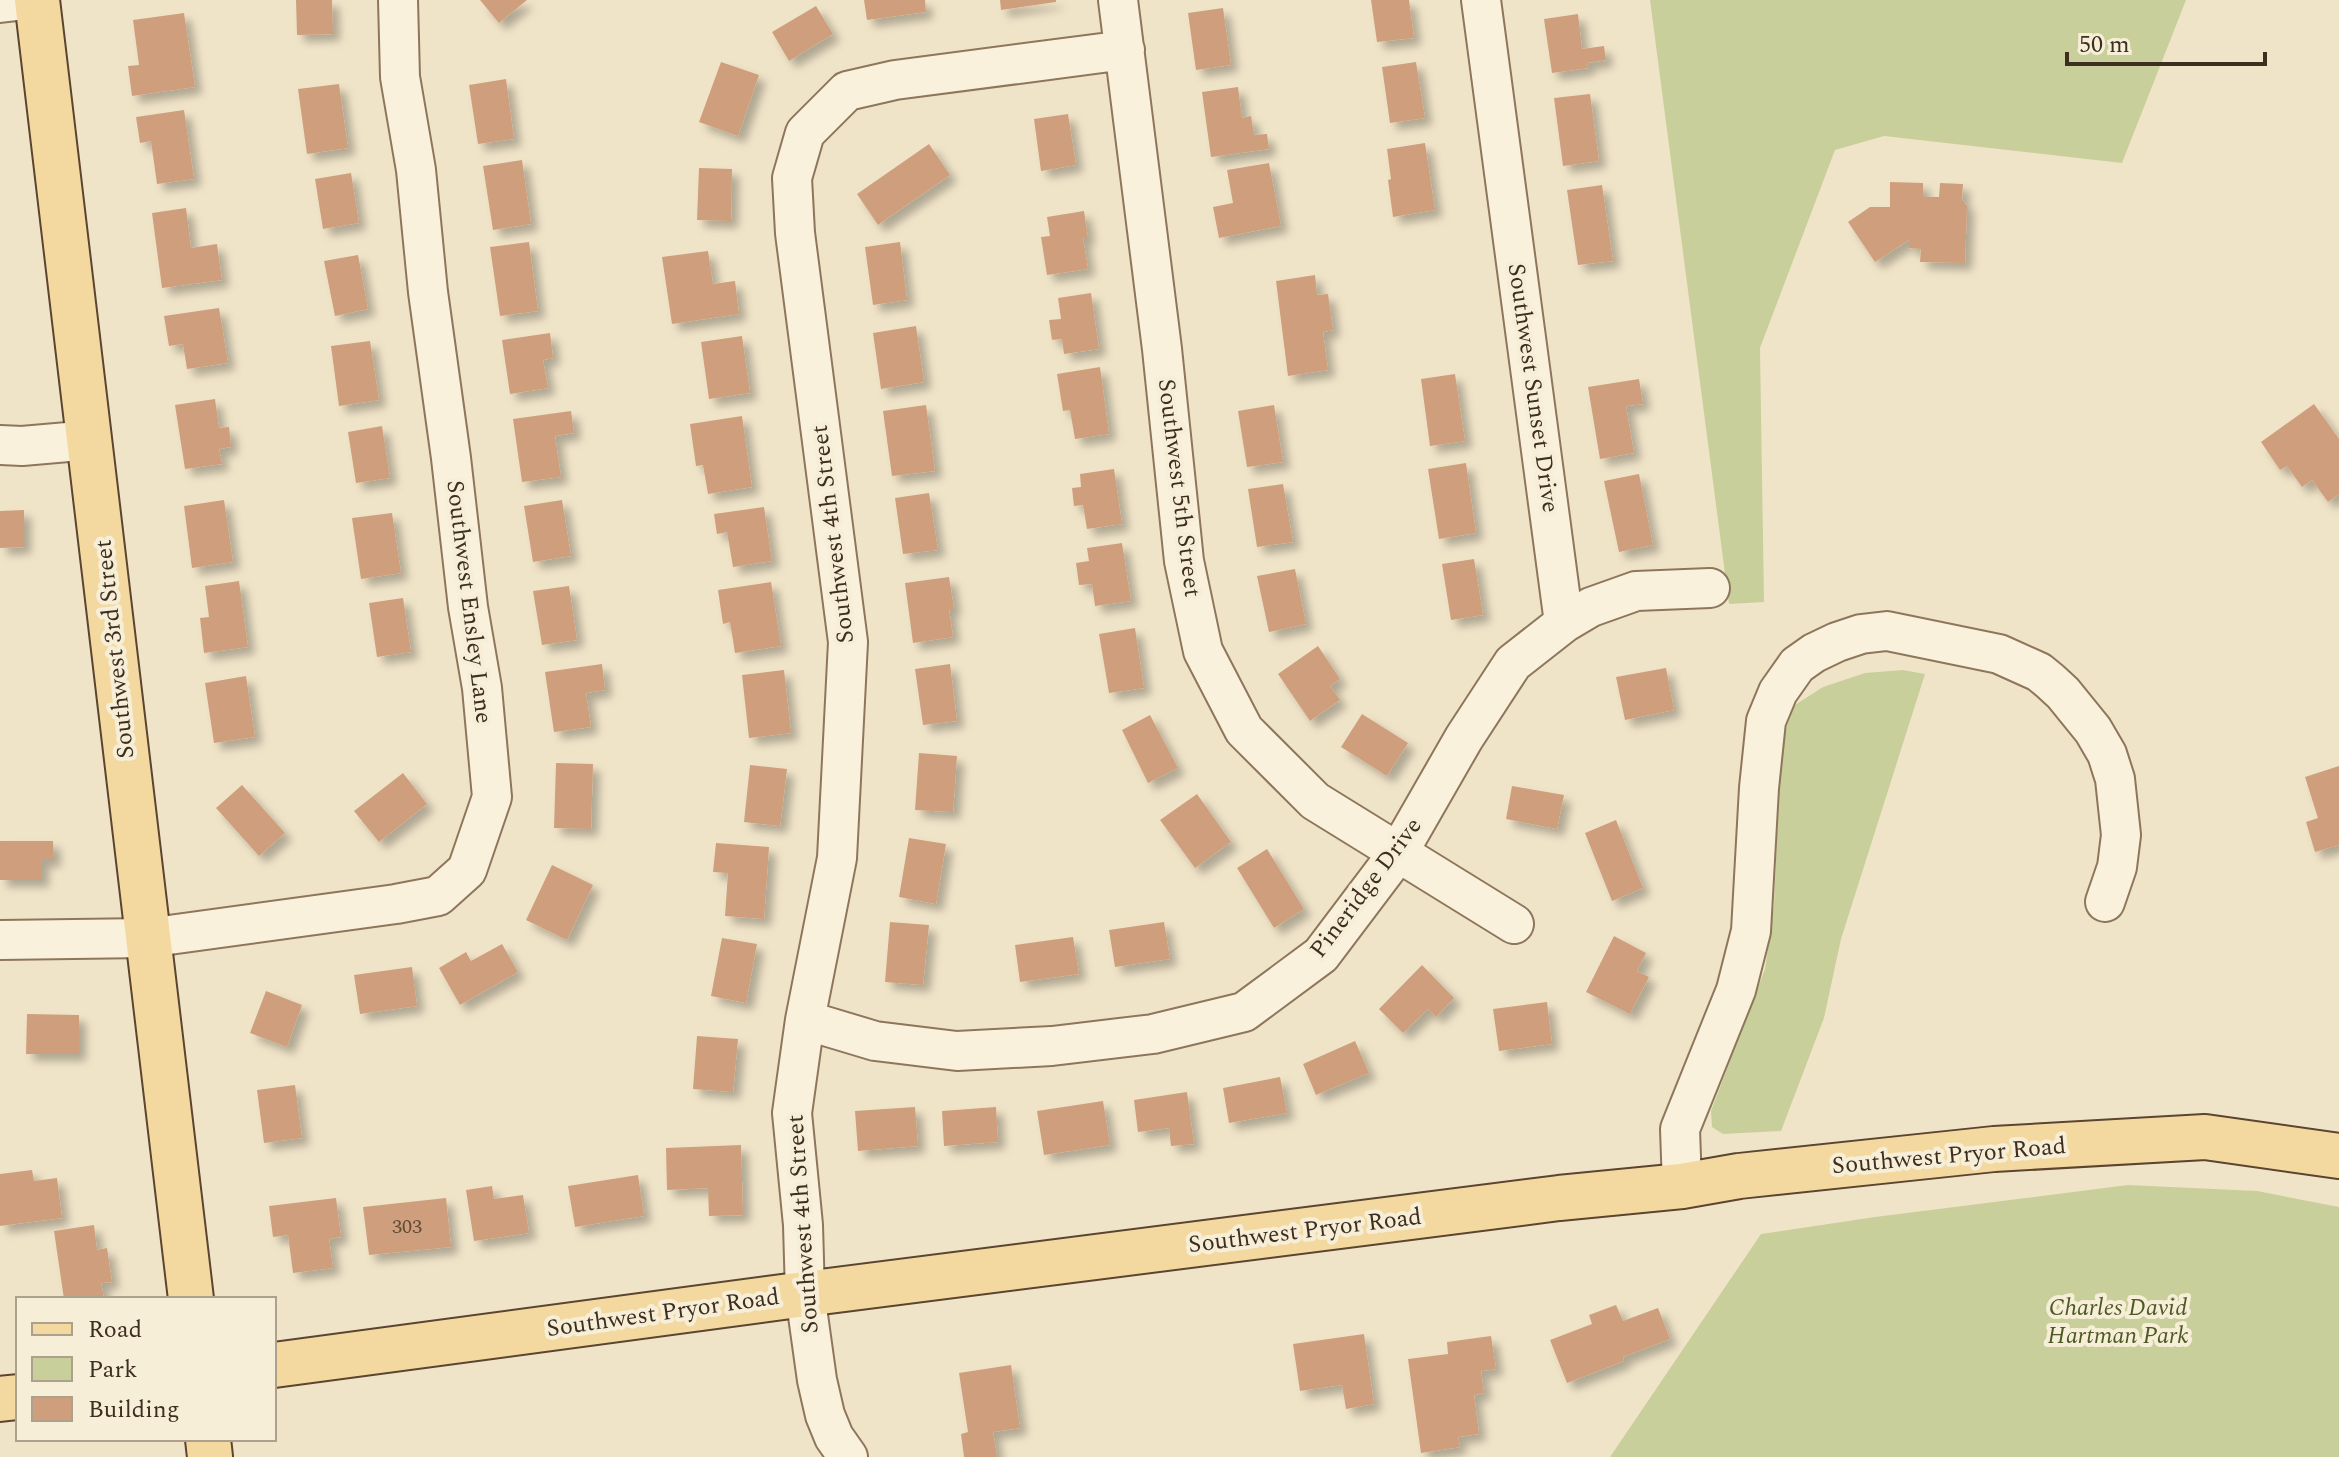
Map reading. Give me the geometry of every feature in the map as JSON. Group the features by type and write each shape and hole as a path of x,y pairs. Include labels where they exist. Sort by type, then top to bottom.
{"main road":[{"name":"Southwest 3rd Street","path":"37,0 191,1297"},
{"name":"Southwest Pryor Road","path":"276,1365 1559,1198 1994,1149 2205,1137 2339,1156"}],"street":[{"path":"0,3 26,0"},
{"name":"Southwest Ensley Lane","path":"0,940 147,938 381,906 438,896 467,870 492,797 482,688 468,607 428,292 416,170 400,77 398,0"},
{"name":"Southwest 5th Street","path":"1118,0 1162,349 1184,561 1203,651 1244,730 1315,801 1514,924"},
{"name":"Southwest Sunset Drive","path":"1481,0 1564,623"},
{"name":"Southwest 4th Street","path":"848,1457 834,1437 825,1415 817,1380 805,1294 803,1225 792,1113 805,1020 837,858 848,642 795,233 792,178 805,133 847,91 895,80 1125,50"},
{"path":"0,445 91,440"},
{"path":"1564,623 1591,607 1636,591 1710,588"},
{"name":"Pineridge Drive","path":"805,1020 875,1041 957,1051 1052,1046 1153,1034 1244,1012 1321,955 1398,853 1464,738 1513,663 1564,623"},
{"path":"1682,1186 1680,1129 1736,990 1751,931 1766,721 1778,692 1797,665 1814,653 1861,634 1887,631 1999,654 2039,672 2050,681 2093,730 2107,754 2115,779 2121,835 2117,867 2105,902"}],"green space":[{"path":"1650,0 2186,0 2122,163 1884,136 1835,150 1760,348 1764,602 1729,604"},
{"path":"1903,670 1925,674 1841,939 1824,1018 1781,1131 1723,1134 1712,1127 1711,1111 1765,969 1774,905 1781,742 1795,705 1823,687 1865,673"},
{"name":"Charles David Hartman Park","path":"2128,1185 2257,1191 2339,1207 2339,1457 1610,1457 1761,1234"}],"building":[{"path":"296,0 332,0 333,34 297,35"},
{"path":"480,0 527,0 499,23"},
{"path":"864,0 925,0 926,12 867,20"},
{"path":"1000,0 1056,0 1056,2 1001,10"},
{"path":"1371,0 1409,0 1414,38 1377,42"},
{"path":"816,6 833,34 789,61 772,32"},
{"path":"1223,8 1231,65 1196,70 1188,13"},
{"path":"184,13 195,87 132,96 128,66 139,65 133,20"},
{"path":"1578,14 1582,49 1604,46 1606,60 1587,63 1588,68 1552,73 1544,19"},
{"path":"721,62 759,75 738,136 699,122"},
{"path":"1416,62 1425,118 1390,123 1382,67"},
{"path":"506,79 514,139 478,144 469,85"},
{"path":"339,84 348,148 307,154 298,89"},
{"path":"1238,87 1242,118 1251,116 1254,135 1267,134 1269,149 1211,157 1202,92"},
{"path":"1590,94 1599,161 1563,166 1554,98"},
{"path":"184,110 194,179 157,184 151,141 140,143 136,117"},
{"path":"1068,114 1076,165 1041,171 1034,119"},
{"path":"1425,143 1435,210 1393,217 1387,149"},
{"path":"929,144 950,175 878,225 857,194"},
{"path":"522,160 531,224 493,230 483,166"},
{"path":"1269,163 1281,226 1219,238 1213,207 1233,203 1227,170"},
{"path":"699,168 732,169 731,221 697,220"},
{"path":"351,173 359,223 323,229 315,179"},
{"path":"1890,182 1923,183 1923,197 1939,197 1940,183 1963,184 1962,199 1967,206 1965,263 1920,262 1921,249 1909,248 1909,240 1875,262 1848,222 1870,207 1890,207"},
{"path":"1602,185 1613,261 1578,265 1567,190"},
{"path":"186,208 191,248 217,244 222,280 162,288 152,213"},
{"path":"1084,211 1088,238 1083,238 1088,269 1047,275 1041,237 1050,236 1047,217"},
{"path":"529,242 538,311 500,316 490,247"},
{"path":"900,242 907,300 873,305 865,247"},
{"path":"708,251 713,284 735,281 739,314 672,324 662,257"},
{"path":"358,255 368,309 335,316 324,261"},
{"path":"1315,275 1317,295 1328,294 1333,330 1323,332 1328,370 1288,376 1276,281"},
{"path":"1091,293 1099,349 1064,354 1062,339 1052,340 1049,320 1061,319 1058,298"},
{"path":"219,308 228,363 187,369 183,344 169,346 164,316"},
{"path":"916,326 924,382 881,389 873,333"},
{"path":"550,333 553,358 543,360 548,388 510,394 502,340"},
{"path":"742,336 750,393 709,399 701,342"},
{"path":"370,341 379,400 339,406 331,346"},
{"path":"1100,367 1109,434 1075,439 1070,410 1063,411 1057,374"},
{"path":"1455,374 1465,441 1430,446 1421,379"},
{"path":"1639,379 1643,404 1626,406 1634,453 1600,459 1588,387"},
{"path":"215,399 219,428 229,427 231,447 219,449 222,464 185,469 175,405"},
{"path":"2314,404 2339,439 2339,494 2328,502 2312,480 2302,487 2287,466 2280,470 2261,442"},
{"path":"926,405 935,471 892,476 883,411"},
{"path":"1274,405 1283,462 1247,467 1238,411"},
{"path":"571,411 574,433 555,436 561,477 522,482 513,419"},
{"path":"742,416 752,487 708,494 703,465 696,466 690,424"},
{"path":"382,426 390,478 356,483 348,432"},
{"path":"1466,463 1476,533 1439,539 1428,469"},
{"path":"1114,469 1122,524 1087,529 1083,505 1074,506 1072,488 1081,487 1080,474"},
{"path":"1639,474 1653,545 1619,552 1604,481"},
{"path":"1283,484 1293,542 1257,547 1248,489"},
{"path":"929,493 938,550 903,554 895,498"},
{"path":"224,500 233,562 192,568 184,506"},
{"path":"562,500 571,556 533,562 524,506"},
{"path":"764,507 772,561 733,567 727,532 717,534 714,514"},
{"path":"24,510 24,547 0,548 0,511"},
{"path":"392,513 401,573 361,579 352,518"},
{"path":"1122,543 1131,601 1095,606 1092,584 1079,585 1076,563 1089,561 1087,548"},
{"path":"1474,559 1483,615 1451,620 1442,564"},
{"path":"1295,569 1306,624 1269,632 1257,576"},
{"path":"949,577 954,609 949,609 953,637 913,643 905,583"},
{"path":"239,581 248,647 204,653 200,618 209,617 205,586"},
{"path":"771,582 781,646 735,653 730,622 723,624 718,590"},
{"path":"569,586 577,640 542,645 533,591"},
{"path":"403,598 411,652 377,657 369,603"},
{"path":"1135,628 1144,688 1109,693 1099,634"},
{"path":"1318,646 1340,679 1330,686 1340,700 1310,721 1278,674"},
{"path":"602,664 605,690 586,693 591,727 554,732 545,672"},
{"path":"950,664 957,721 923,725 915,669"},
{"path":"1666,668 1674,710 1625,720 1616,677"},
{"path":"784,670 791,733 749,738 742,675"},
{"path":"246,676 255,737 214,743 205,683"},
{"path":"1362,714 1408,743 1387,776 1341,747"},
{"path":"1150,715 1178,768 1148,783 1122,730"},
{"path":"919,753 957,756 953,812 915,810"},
{"path":"556,763 593,764 591,829 554,828"},
{"path":"750,765 787,769 780,826 744,822"},
{"path":"2339,766 2339,845 2315,852 2306,822 2318,818 2305,777"},
{"path":"403,773 427,804 379,842 354,811"},
{"path":"242,785 285,833 259,856 216,808"},
{"path":"1512,786 1564,795 1557,829 1506,819"},
{"path":"1197,794 1231,842 1195,868 1160,820"},
{"path":"1616,820 1643,888 1612,901 1585,833"},
{"path":"909,838 946,844 936,904 899,897"},
{"path":"0,841 53,841 54,860 42,860 42,880 0,880"},
{"path":"716,843 769,847 764,919 725,916 728,873 713,872"},
{"path":"1267,849 1304,909 1274,928 1237,868"},
{"path":"552,865 593,885 567,940 526,920"},
{"path":"890,922 929,925 923,985 885,982"},
{"path":"1164,922 1170,959 1115,967 1109,930"},
{"path":"1614,936 1646,953 1637,971 1649,977 1630,1014 1586,992"},
{"path":"1073,937 1079,974 1020,982 1015,945"},
{"path":"722,938 757,944 746,1003 711,996"},
{"path":"502,944 518,972 460,1005 439,968 466,952 471,961"},
{"path":"1422,965 1454,998 1436,1017 1428,1009 1403,1033 1379,1009"},
{"path":"412,967 417,1006 360,1014 354,975"},
{"path":"266,991 302,1005 287,1047 250,1033"},
{"path":"1547,1002 1552,1044 1499,1051 1493,1009"},
{"path":"27,1014 79,1015 79,1054 26,1054"},
{"path":"697,1036 738,1039 733,1092 693,1089"},
{"path":"1355,1041 1369,1073 1316,1095 1303,1064"},
{"path":"1280,1077 1287,1113 1229,1123 1223,1088"},
{"path":"295,1085 302,1138 264,1143 257,1090"},
{"path":"1187,1092 1194,1144 1171,1146 1169,1128 1138,1132 1134,1100"},
{"path":"1103,1101 1110,1145 1044,1155 1037,1111"},
{"path":"915,1107 918,1146 858,1151 855,1111"},
{"path":"996,1107 998,1142 944,1146 942,1111"},
{"path":"741,1145 743,1215 709,1216 708,1188 667,1190 666,1148"},
{"path":"32,1170 34,1181 57,1178 62,1218 0,1226 0,1174"},
{"path":"638,1175 644,1216 575,1227 568,1186"},
{"path":"492,1186 494,1199 523,1195 529,1233 474,1241 466,1190"},
{"path":"336,1198 341,1237 329,1239 333,1268 293,1273 288,1235 273,1237 269,1206"},
{"path":"446,1198 451,1247 369,1255 363,1207"},
{"path":"94,1225 97,1250 107,1248 112,1282 101,1283 104,1297 64,1297 54,1231"},
{"path":"1616,1305 1623,1321 1658,1308 1670,1339 1567,1383 1550,1340 1592,1324 1589,1315"},
{"path":"1364,1334 1374,1404 1346,1409 1342,1385 1300,1391 1293,1344"},
{"path":"1491,1336 1496,1369 1481,1371 1484,1393 1474,1395 1479,1434 1458,1437 1460,1447 1421,1453 1408,1359 1448,1354 1447,1342"},
{"path":"1011,1365 1020,1428 993,1432 997,1457 964,1457 961,1434 968,1432 959,1373"}]}
